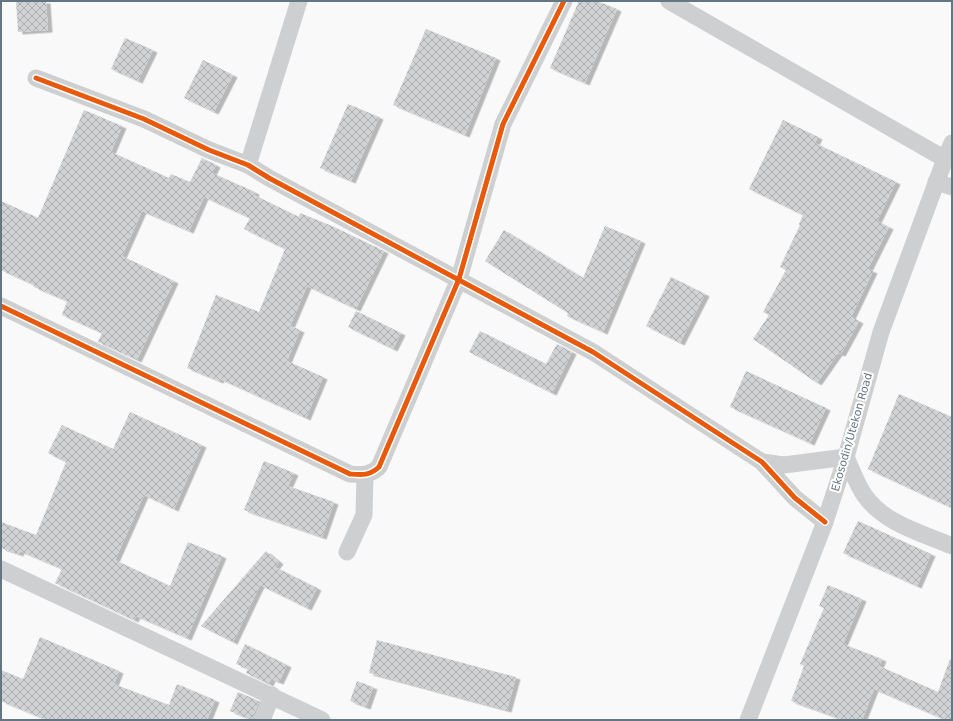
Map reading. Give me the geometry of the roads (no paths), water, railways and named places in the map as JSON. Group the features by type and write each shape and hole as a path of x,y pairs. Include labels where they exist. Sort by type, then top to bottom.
{"street":[{"path":"248,165 299,1"},
{"path":"1,306 350,474 365,475 372,473 379,467 459,279 503,124 564,1"},
{"path":"669,1 945,159"},
{"path":"36,78 144,119 209,150 248,165 269,178 593,352 762,462 795,498 825,522"},
{"name":"Ekosodin/Utekon Road","path":"750,719 825,522 846,457 881,332 944,185 945,159 952,143"},
{"path":"762,462 784,464 846,457 864,496 878,511 894,521 952,546"},
{"path":"347,552 364,515 365,475"},
{"path":"1,569 322,720"},
{"path":"262,720 272,696"}]}
